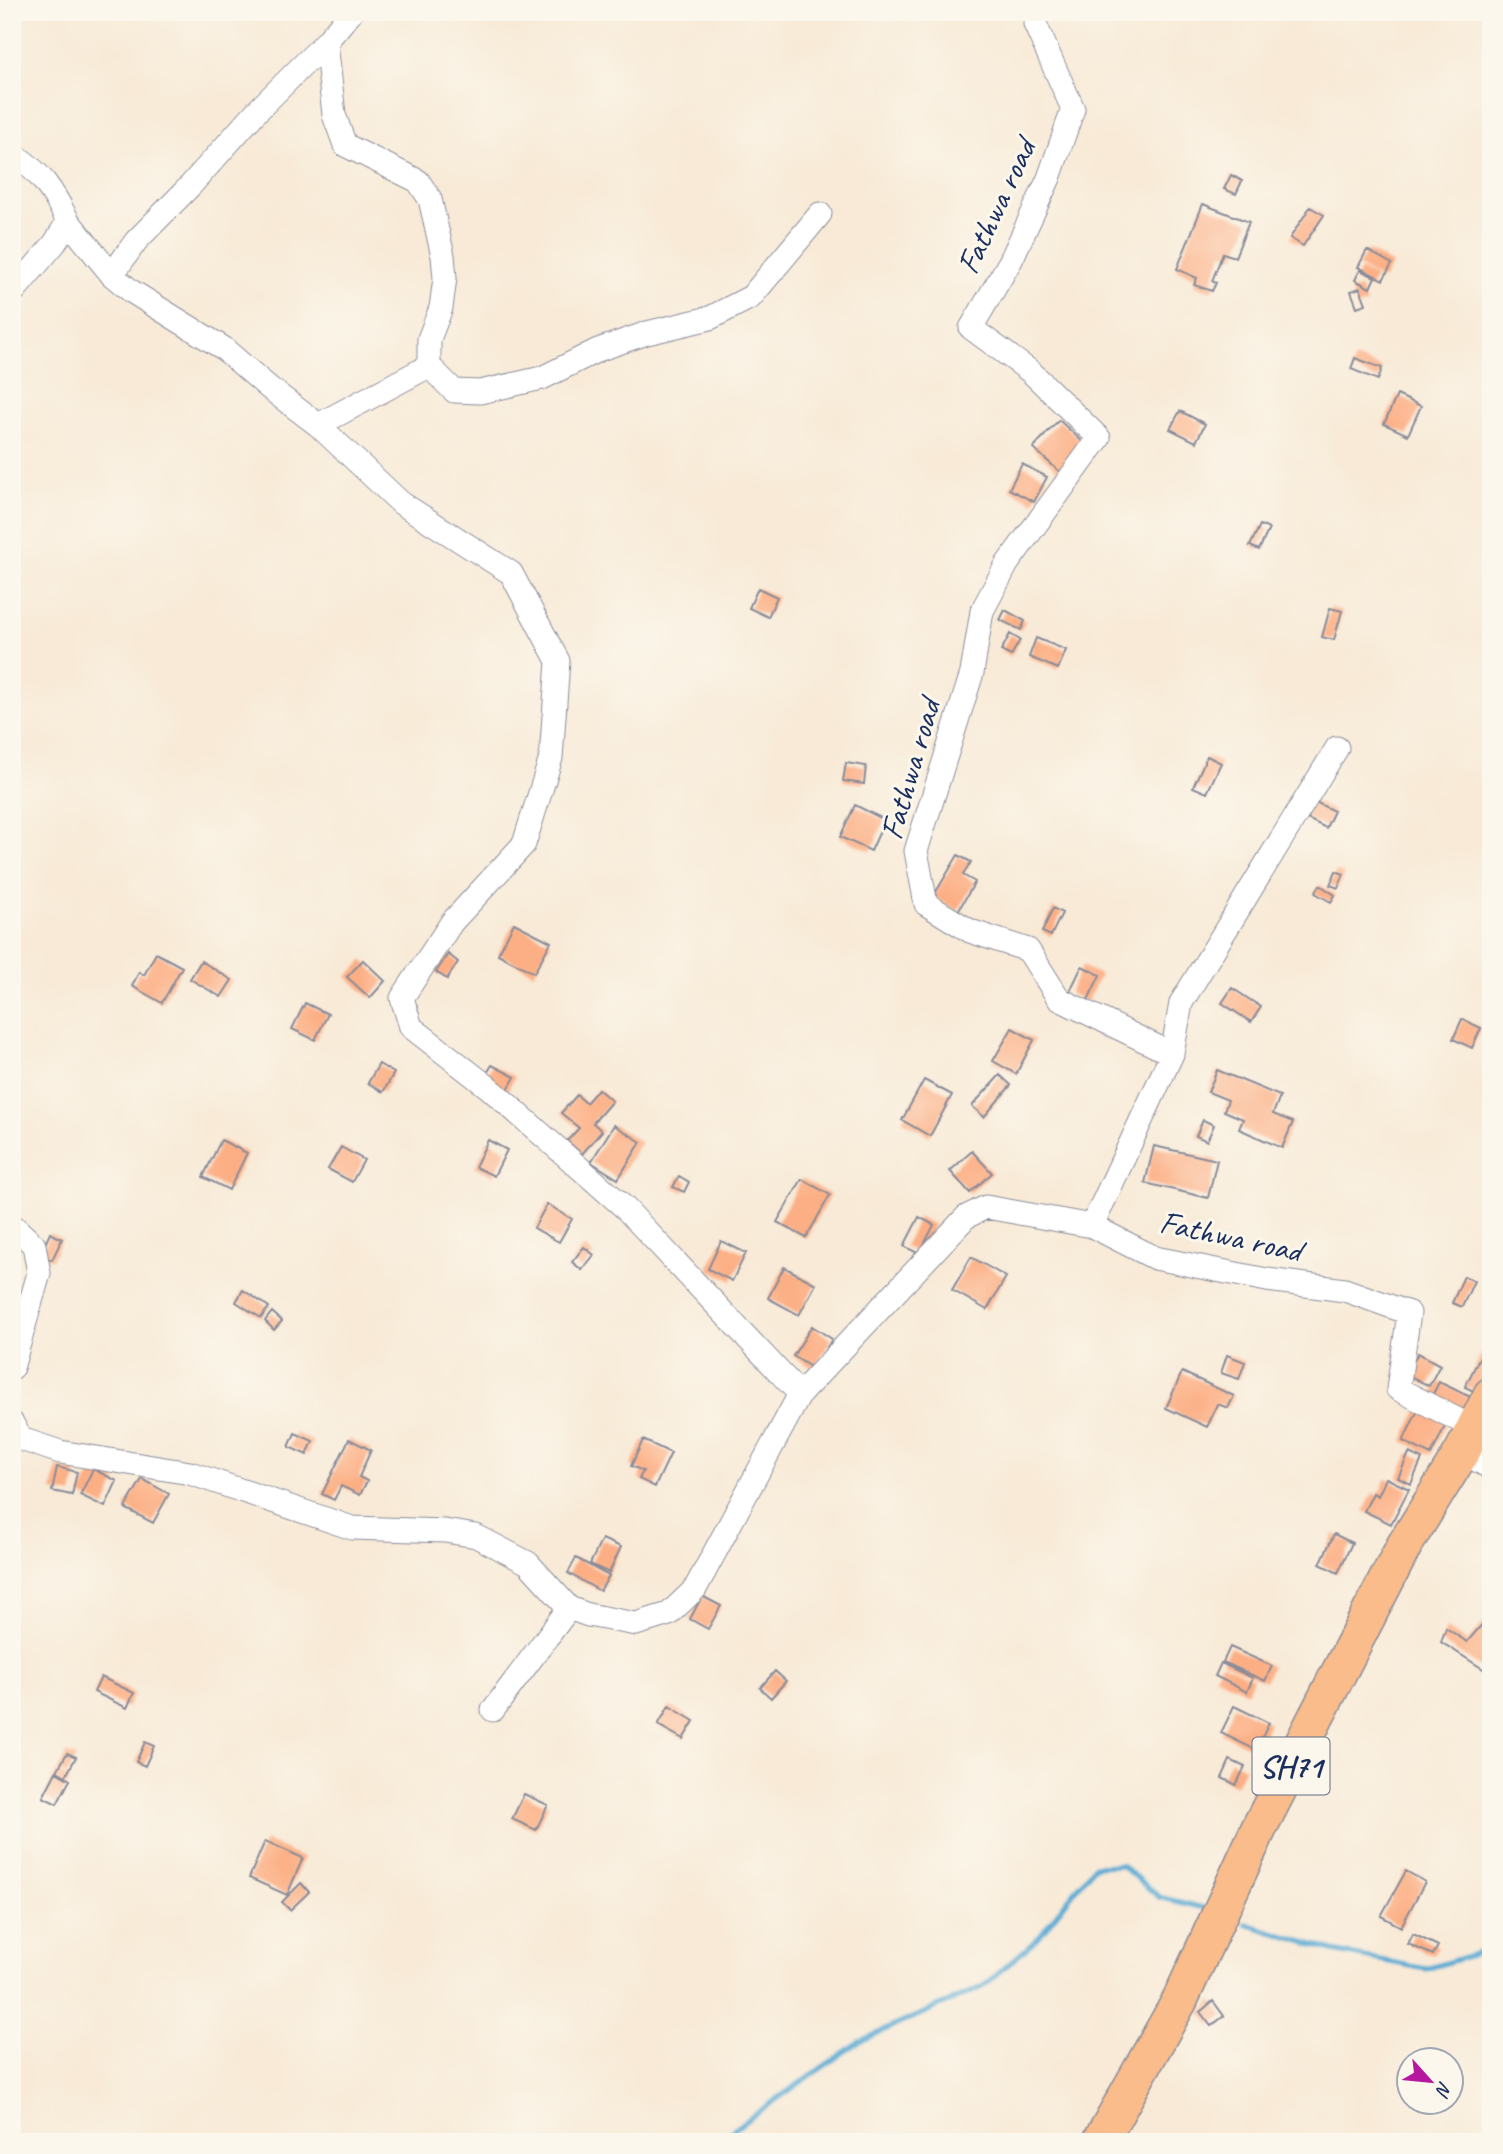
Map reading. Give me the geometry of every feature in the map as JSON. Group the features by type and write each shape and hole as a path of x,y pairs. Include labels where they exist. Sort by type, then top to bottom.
{"main road":[{"name":"SH71","path":"1100,2142 1180,2000 1260,1826 1404,1546 1475,1449 1491,1395"}],"street":[{"path":"112,275 136,241 351,12"},
{"name":"Fathwa road","path":"1037,12 1035,24 1073,109 1044,190 1011,260 971,328 1031,372 1099,438 1007,564 982,611 972,673 916,850 926,904 970,931 1028,950 1059,999 1172,1054"},
{"path":"326,41 334,115 345,145 418,181 430,199 443,256 445,278 441,308 429,339 429,366 454,391 480,392 542,378 598,350 647,333 710,318 751,297 820,214"},
{"path":"12,154 27,163 51,189 68,220 112,275 142,298 223,348 318,425 401,503 511,573 558,661 551,758 524,844 452,922 402,998 411,1027 488,1087 625,1208 800,1394"},
{"path":"14,291 55,243 68,220"},
{"path":"318,425 429,366"},
{"path":"12,1423 22,1439 60,1452 190,1473 352,1528 445,1531 476,1536 528,1563 569,1608 588,1615 636,1623 669,1614 695,1589 800,1394 966,1217 986,1207 1092,1226 1172,1054 1181,1003 1337,748"},
{"path":"12,1225 34,1245 39,1273 12,1368"},
{"name":"Fathwa road","path":"1092,1226 1155,1258 1267,1280 1345,1290 1409,1313 1398,1389 1475,1449"},
{"path":"493,1710 569,1608"}],"building":[{"path":"1231,175 1242,181 1236,194 1224,189"},
{"path":"1203,204 1249,222 1235,257 1223,253 1212,281 1216,283 1212,291 1194,285 1197,278 1177,269"},
{"path":"1310,207 1324,215 1303,246 1290,238"},
{"path":"1367,250 1392,264 1383,280 1358,267"},
{"path":"1360,270 1375,277 1370,288 1355,280"},
{"path":"1360,288 1366,304 1357,307 1351,291"},
{"path":"1355,358 1382,368 1378,380 1351,369"},
{"path":"1397,395 1421,406 1408,435 1384,424"},
{"path":"1180,411 1205,424 1196,442 1170,429"},
{"path":"1059,420 1085,444 1060,472 1033,448"},
{"path":"1022,464 1047,477 1034,502 1009,489"},
{"path":"1260,525 1269,529 1259,550 1250,546"},
{"path":"758,588 777,597 768,617 749,608"},
{"path":"1330,608 1342,611 1334,640 1322,637"},
{"path":"1005,610 1025,621 1021,630 1000,620"},
{"path":"1010,634 1020,640 1011,656 1001,651"},
{"path":"1036,638 1066,650 1058,669 1029,657"},
{"path":"1207,756 1221,763 1207,793 1193,787"},
{"path":"846,763 866,766 864,784 843,781"},
{"path":"1311,800 1334,811 1326,828 1303,817"},
{"path":"855,805 885,820 871,851 840,837"},
{"path":"958,855 971,862 963,875 975,882 958,911 933,897"},
{"path":"1336,871 1344,874 1338,888 1330,885"},
{"path":"1320,885 1335,895 1331,902 1315,893"},
{"path":"1053,908 1062,913 1051,936 1042,932"},
{"path":"514,923 551,942 534,973 498,954"},
{"path":"156,953 182,967 162,1003 132,986 139,972 144,975"},
{"path":"448,954 458,962 447,979 436,972"},
{"path":"363,960 385,981 370,998 347,977"},
{"path":"201,961 232,980 221,997 190,979"},
{"path":"1082,966 1100,975 1087,1002 1069,993"},
{"path":"1232,988 1261,1007 1251,1022 1222,1003"},
{"path":"305,1003 328,1014 315,1040 292,1029"},
{"path":"1462,1019 1481,1028 1472,1048 1453,1039"},
{"path":"1012,1028 1034,1040 1016,1074 993,1061"},
{"path":"379,1064 394,1073 383,1092 368,1083"},
{"path":"492,1065 515,1077 507,1091 484,1078"},
{"path":"1217,1070 1280,1096 1273,1114 1293,1122 1282,1148 1239,1129 1243,1119 1224,1111 1228,1100 1208,1092"},
{"path":"1000,1075 1011,1085 984,1117 972,1106"},
{"path":"924,1080 952,1095 930,1136 902,1120"},
{"path":"598,1089 612,1101 593,1123 602,1131 582,1154 567,1141 579,1128 561,1113 577,1095 586,1103"},
{"path":"1203,1120 1214,1125 1207,1141 1196,1136"},
{"path":"614,1125 641,1142 618,1179 591,1162"},
{"path":"221,1140 247,1153 229,1190 203,1177"},
{"path":"488,1140 507,1150 494,1176 475,1167"},
{"path":"1154,1146 1217,1160 1208,1198 1145,1183"},
{"path":"341,1147 364,1160 352,1182 328,1169"},
{"path":"972,1151 992,1173 970,1193 950,1171"},
{"path":"679,1176 689,1182 684,1192 673,1187"},
{"path":"802,1179 830,1195 806,1238 777,1222"},
{"path":"547,1204 572,1219 559,1242 534,1228"},
{"path":"919,1217 934,1225 919,1254 904,1246"},
{"path":"50,1233 62,1239 52,1260 40,1255"},
{"path":"721,1241 746,1253 732,1281 708,1269"},
{"path":"584,1247 594,1255 582,1270 572,1262"},
{"path":"971,1257 1006,1277 987,1310 952,1290"},
{"path":"784,1267 816,1284 799,1315 768,1298"},
{"path":"1464,1276 1474,1281 1462,1307 1452,1303"},
{"path":"243,1290 269,1307 261,1318 236,1302"},
{"path":"272,1312 282,1321 274,1330 265,1321"},
{"path":"812,1326 832,1339 814,1369 793,1356"},
{"path":"1487,1342 1491,1344 1491,1388 1486,1397 1465,1387"},
{"path":"1418,1353 1440,1365 1429,1386 1406,1374"},
{"path":"1227,1355 1245,1362 1239,1379 1221,1373"},
{"path":"1182,1372 1234,1396 1228,1408 1218,1404 1207,1427 1166,1408"},
{"path":"1439,1382 1479,1401 1471,1417 1431,1398"},
{"path":"1419,1408 1447,1422 1431,1455 1403,1441"},
{"path":"295,1433 313,1441 307,1455 289,1447"},
{"path":"349,1439 371,1450 359,1477 367,1481 360,1495 341,1486 334,1500 322,1494"},
{"path":"643,1440 671,1453 655,1487 639,1479 643,1471 631,1466"},
{"path":"1409,1453 1422,1459 1411,1484 1398,1478"},
{"path":"57,1467 77,1472 72,1495 52,1491"},
{"path":"93,1469 117,1481 105,1507 80,1495"},
{"path":"1386,1478 1409,1489 1391,1524 1364,1511 1373,1493 1378,1496"},
{"path":"142,1479 169,1494 153,1523 125,1508"},
{"path":"1334,1534 1352,1543 1338,1573 1320,1564"},
{"path":"602,1539 621,1547 609,1573 590,1564"},
{"path":"576,1558 609,1576 600,1591 568,1573"},
{"path":"702,1596 721,1606 708,1629 690,1619"},
{"path":"1491,1614 1491,1674 1441,1642 1446,1628 1467,1642"},
{"path":"1230,1647 1272,1666 1265,1681 1223,1662"},
{"path":"1221,1663 1253,1678 1247,1692 1215,1676"},
{"path":"775,1671 786,1681 771,1698 760,1688"},
{"path":"101,1677 134,1693 127,1708 94,1692"},
{"path":"669,1706 694,1721 683,1739 658,1725"},
{"path":"1234,1706 1269,1723 1256,1750 1221,1733"},
{"path":"145,1742 154,1746 145,1766 136,1762"},
{"path":"67,1753 76,1757 66,1776 57,1771"},
{"path":"1230,1760 1245,1767 1236,1785 1222,1778"},
{"path":"56,1772 70,1780 57,1804 43,1797"},
{"path":"524,1794 548,1805 536,1830 512,1819"},
{"path":"265,1841 303,1858 287,1895 249,1878"},
{"path":"1406,1871 1425,1882 1401,1927 1381,1916"},
{"path":"301,1883 309,1892 290,1910 282,1902"},
{"path":"1413,1934 1438,1946 1433,1955 1408,1944"},
{"path":"1213,2001 1224,2016 1211,2026 1200,2012"}],"waterway":[{"path":"720,2142 734,2129 860,2041 983,1987 1037,1939 1094,1866 1121,1865 1159,1897 1204,1908"},
{"path":"1246,1924 1333,1951 1426,1969 1491,1949"}]}
